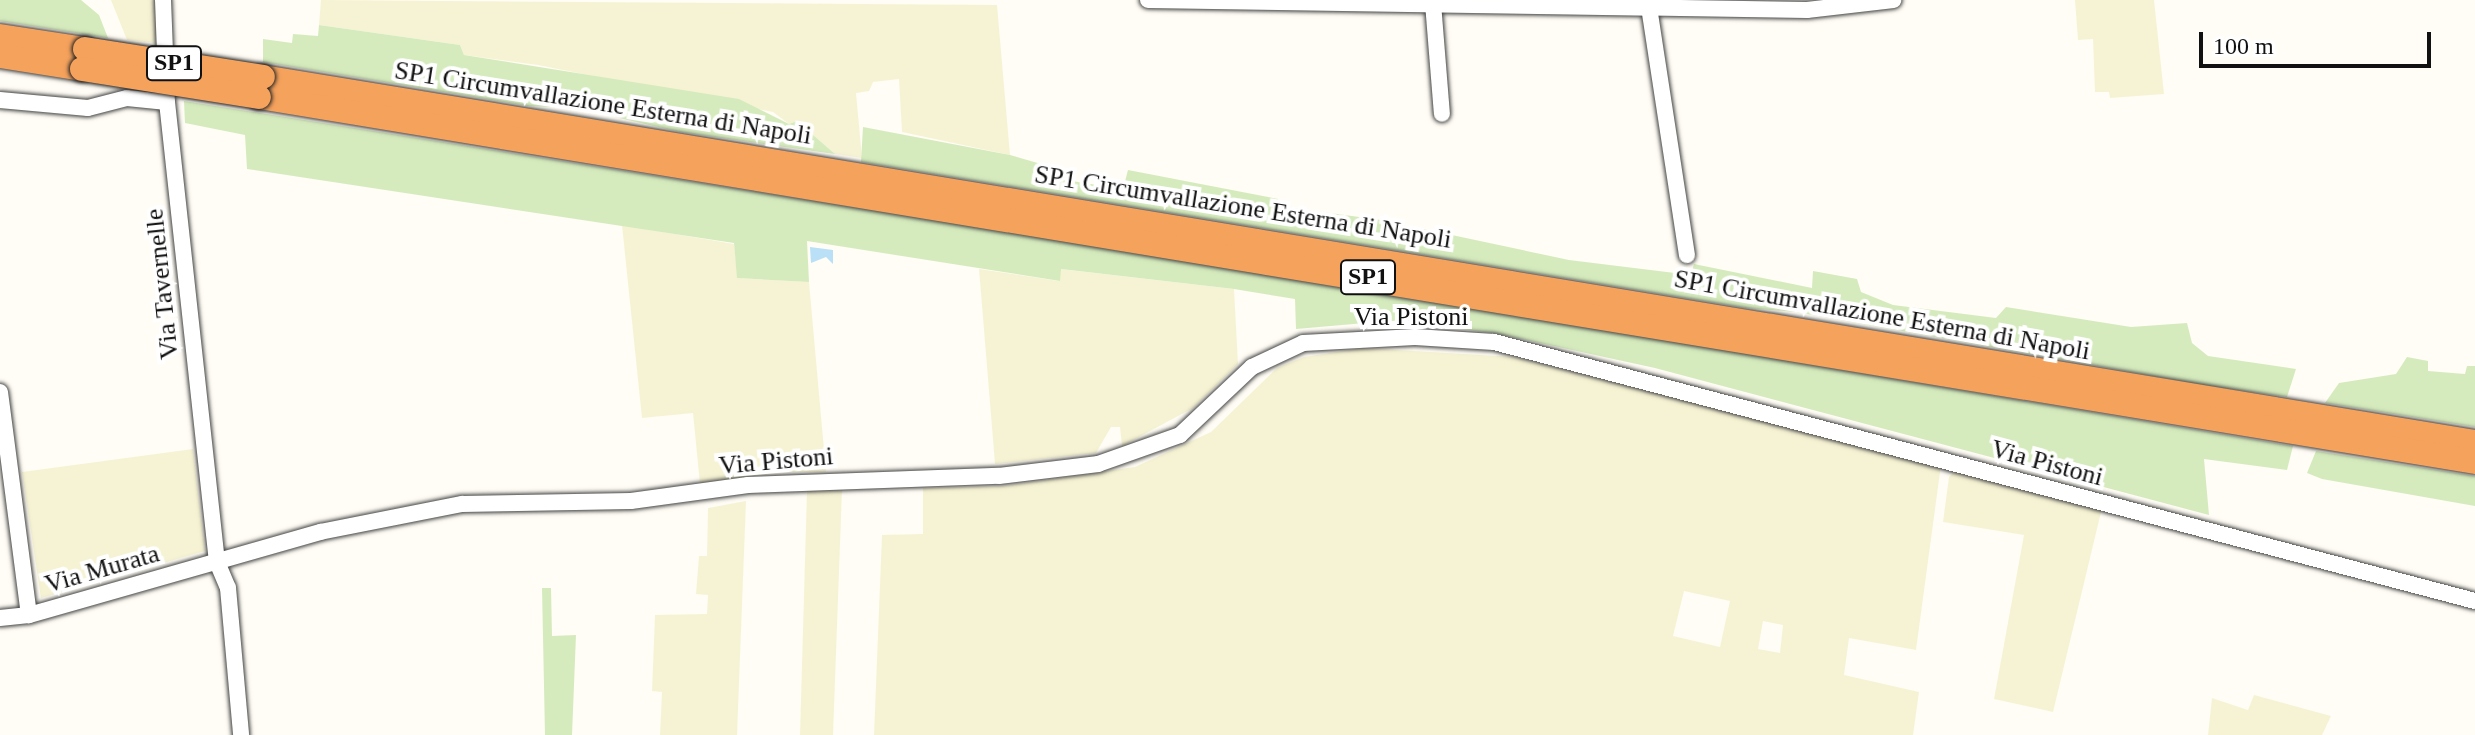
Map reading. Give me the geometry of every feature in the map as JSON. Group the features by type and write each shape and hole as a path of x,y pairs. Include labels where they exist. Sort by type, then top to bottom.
{"highway":[{"name":"SP1 Circumvallazione Esterna di Napoli","path":"0,36 83,59 2475,442"},
{"name":"SP1 Circumvallazione Esterna di Napoli","path":"0,56 83,59"},
{"name":"SP1 Circumvallazione Esterna di Napoli","path":"261,87 2475,462"}],"street":[{"name":"Via Tavernelle","path":"163,0 167,102 217,562 228,588 241,735"},
{"path":"1148,0 1649,7 1723,4 1807,10 1893,0"},
{"path":"1433,3 1442,114"},
{"path":"1649,7 1687,255"},
{"path":"0,100 88,108 127,98 167,102"},
{"name":"Via Pistoni","path":"217,562 320,532 462,504 631,501 748,485 999,476 1098,464 1180,435 1252,367 1303,343 1415,337 1494,342 2475,601"},
{"path":"0,392 29,615"},
{"name":"Via Murata","path":"0,618 29,615 217,562"}],"shaded area":[{"path":"111,0 156,0 158,43 127,40"},
{"path":"321,0 997,5 1010,155 902,132 899,79 873,82 869,91 856,93 862,158 835,154 797,121 789,124 773,112 538,65 464,55 460,45 319,25"},
{"path":"2075,0 2154,0 2164,94 2110,98 2109,92 2095,92 2093,39 2078,40"},
{"path":"622,225 734,244 738,278 809,282 826,472 785,472 700,484 693,413 642,418"},
{"path":"979,269 1059,281 1060,269 1234,289 1238,364 1193,408 1122,446 1120,427 1111,427 1096,453 995,464"},
{"path":"1363,348 1514,357 1941,465 1916,650 1849,638 1844,675 1919,692 1913,735 874,735 882,535 923,534 923,488 1003,486 1135,467 1211,432 1277,368 1304,357","holes":["1684,591 1730,601 1720,647 1673,636","1763,621 1783,625 1780,653 1758,649"]},
{"path":"193,449 205,551 41,598 22,472"},
{"path":"1956,470 2102,508 2053,712 1994,699 2024,535 1943,522 1949,477"},
{"path":"842,490 833,735 800,735 807,491"},
{"path":"746,501 737,735 660,735 662,692 652,691 655,615 707,614 708,595 696,594 699,556 707,556 708,508"},
{"path":"2254,695 2331,716 2322,735 2208,735 2212,698 2248,710"}],"green space":[{"path":"0,0 81,0 99,15 108,38 0,21"},
{"path":"319,25 460,45 464,55 739,99 789,124 797,121 835,154 680,132 576,108 528,106 263,62 263,39 292,43 293,34 318,36"},
{"path":"184,101 1230,267 2293,446 2287,470 2204,459 2209,515 1655,368 1494,333 1388,321 1296,329 1295,299 1234,289 1061,269 1060,281 807,241 809,282 737,278 734,243 247,169 245,135 185,123"},
{"path":"863,127 1010,155 1041,164 1046,177 1123,189 1128,170 1278,199 1279,206 1381,220 1569,260 1691,275 1694,264 1812,288 1813,271 1857,279 1861,292 1893,305 1996,318 2006,307 2131,327 2187,323 2192,343 2208,356 2296,369 2287,397 2203,385 1796,312 1746,308 861,162"},
{"path":"2407,357 2428,361 2428,371 2465,374 2467,366 2475,366 2475,427 2325,403 2339,383 2396,374"},
{"path":"2316,451 2475,476 2475,506 2322,479 2307,473"},
{"path":"542,588 551,588 552,636 576,635 572,735 545,735"}],"water":[{"path":"810,247 833,250 833,264 826,257 811,263"}]}
